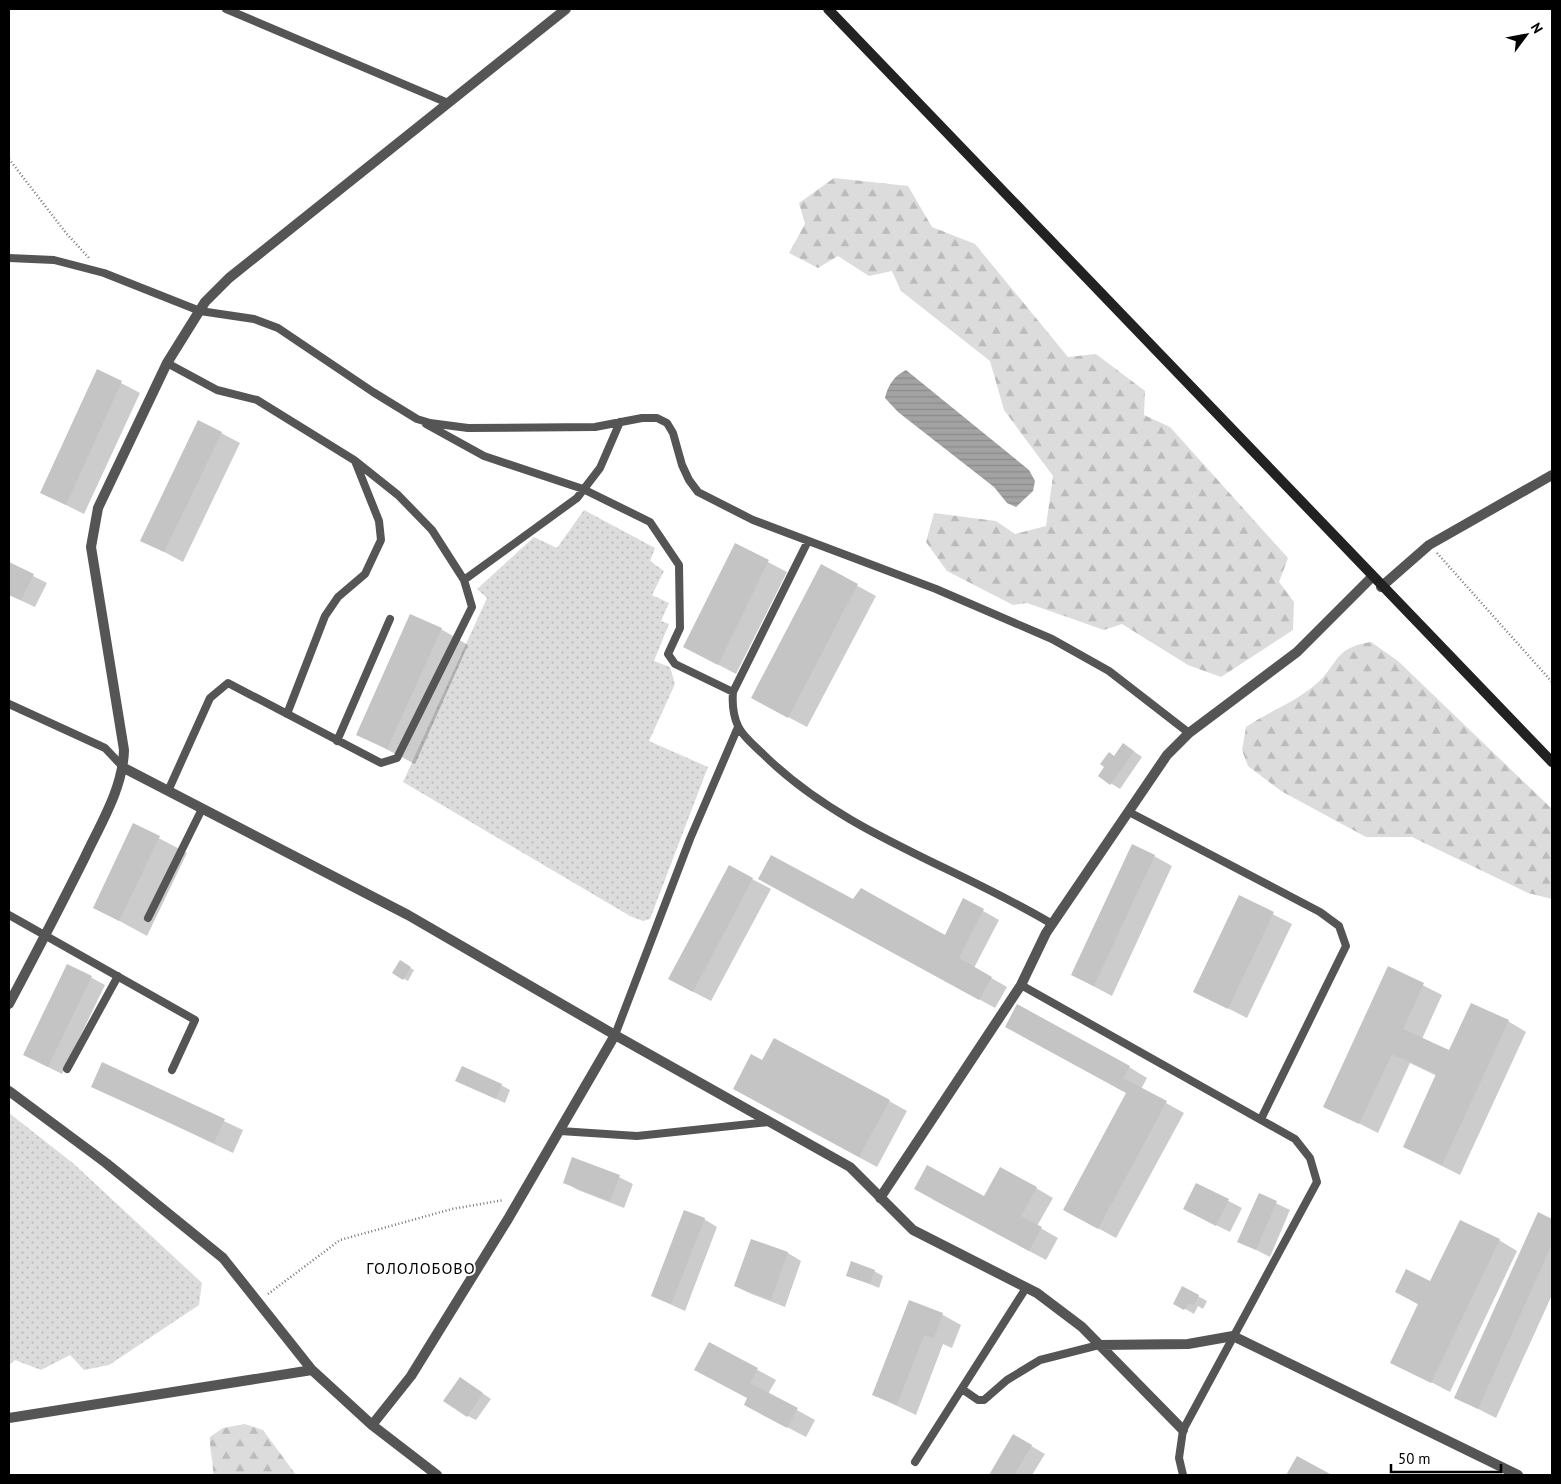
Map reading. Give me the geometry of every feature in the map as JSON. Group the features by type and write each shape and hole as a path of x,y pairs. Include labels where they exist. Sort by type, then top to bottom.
{"main road":[{"path":"828,9 1372,577 1552,762"}],"street":[{"path":"9,1004 47,935 112,800 124,768 124,750 91,547 98,508 167,363 205,302 229,278 566,9"},
{"path":"1381,586 1429,545 1552,476"},
{"path":"880,1198 1021,985 1052,924 1167,755 1189,733 1297,652 1372,577"},
{"path":"124,768 408,915 615,1035 850,1167 913,1230 1037,1293 1082,1327 1183,1430"},
{"path":"372,1425 411,1376 521,1197 615,1035"},
{"path":"9,1091 106,1163 223,1258 312,1370 372,1425 436,1475"},
{"path":"1099,1345 1188,1344 1233,1336 1518,1475"},
{"path":"9,1418 312,1370"}],"lane":[{"path":"226,9 448,103"},
{"path":"9,259 54,260 104,273 200,311 254,319 278,328 417,419 484,456 583,489 650,522 679,565 680,628 668,654 676,664 732,692"},
{"path":"167,363 217,390 257,400 354,460 398,495 432,530 464,580 472,607 397,758 381,764 228,683 210,698 168,791"},
{"path":"417,419 468,428 595,427 657,418 667,423 673,433 682,465 689,480 698,492 753,520 936,589 1052,639 1109,671 1189,733"},
{"path":"464,580 577,498 600,468 620,422"},
{"path":"288,714 325,616 338,597 365,574 381,540 379,520 354,460"},
{"path":"808,541 732,692 732,707 738,727 784,774 848,819 912,853 1018,904 1052,924"},
{"path":"337,741 390,619"},
{"path":"9,704 104,748 124,768"},
{"path":"615,1035 690,839 738,727"},
{"path":"148,918 202,809"},
{"path":"1129,812 1320,912 1339,926 1346,946 1261,1119"},
{"path":"9,915 195,1020 172,1070"},
{"path":"67,1069 118,976"},
{"path":"1021,985 1295,1139 1310,1158 1317,1182 1183,1430 1179,1458 1183,1475"},
{"path":"560,1131 637,1136 769,1122"},
{"path":"915,1462 1026,1288"},
{"path":"962,1389 978,1400 984,1400 1007,1380 1040,1360 1099,1345"}],"path":[{"path":"9,159 66,234 104,273"},
{"path":"1429,545 1552,682"},
{"path":"258,1301 340,1240 452,1209 521,1197"}],"green space":[{"path":"834,178 908,186 932,227 975,244 1068,357 1096,354 1145,391 1144,415 1170,427 1288,558 1279,582 1294,602 1293,630 1221,677 1188,665 1122,624 1104,630 1027,603 1013,605 947,571 926,542 934,513 996,521 1015,534 1046,526 1053,476 1004,410 990,361 901,291 892,271 869,276 838,256 818,268 789,253 805,224 799,203"},
{"path":"584,510 655,548 650,561 664,571 652,595 669,603 661,621 669,624 654,661 670,667 675,684 649,741 708,767 650,919 643,921 630,916 403,782 487,598 477,589 534,537 557,548"},
{"path":"1371,642 1398,661 1552,809 1552,899 1528,893 1412,837 1366,837 1281,791 1248,766 1242,750 1246,727 1290,702 1315,685 1323,678 1337,658 1349,648"},
{"path":"9,1113 74,1164 202,1283 199,1305 109,1365 84,1370 70,1355 41,1370 15,1360 9,1365"},
{"path":"245,1424 263,1430 296,1475 213,1475 210,1437 223,1428"}],"shaded area":[{"path":"906,370 1029,470 1035,481 1033,491 1016,507 1007,503 994,487 898,412 885,398 892,381"}],"building":[{"path":"97,369 122,381 66,505 40,493"},
{"path":"198,420 222,432 164,552 140,541"},
{"path":"735,543 769,560 718,665 683,647"},
{"path":"9,562 34,574 21,600 9,595"},
{"path":"821,564 858,584 788,718 751,698"},
{"path":"410,614 442,628 387,749 356,735"},
{"path":"1123,743 1134,751 1110,785 1098,776 1104,767 1100,764 1109,752 1114,756"},
{"path":"133,823 160,836 119,921 93,908"},
{"path":"1132,844 1155,855 1094,986 1071,975"},
{"path":"771,855 853,899 861,888 945,935 963,898 984,909 959,958 992,977 979,1000 758,879"},
{"path":"729,865 753,878 693,992 668,979"},
{"path":"1239,895 1274,912 1228,1009 1193,992"},
{"path":"400,960 411,967 403,980 392,973"},
{"path":"67,964 92,976 48,1067 23,1055"},
{"path":"1388,966 1424,983 1403,1029 1449,1050 1471,1003 1509,1020 1442,1165 1403,1147 1436,1074 1392,1054 1359,1124 1323,1107"},
{"path":"1017,1004 1130,1066 1123,1078 1167,1101 1098,1229 1063,1210 1126,1093 1005,1027"},
{"path":"774,1038 890,1100 859,1157 733,1089 751,1054 762,1060"},
{"path":"102,1062 225,1119 214,1143 91,1087"},
{"path":"462,1066 502,1084 496,1099 455,1081"},
{"path":"572,1157 620,1175 610,1201 563,1183"},
{"path":"927,1165 984,1196 1000,1167 1037,1187 1021,1216 1042,1227 1029,1251 914,1189"},
{"path":"1196,1183 1229,1199 1216,1226 1183,1209"},
{"path":"1259,1193 1277,1201 1256,1250 1237,1242"},
{"path":"684,1210 705,1218 671,1304 651,1296"},
{"path":"1538,1212 1552,1219 1552,1244 1478,1409 1454,1398"},
{"path":"1460,1220 1500,1239 1431,1383 1390,1363 1418,1304 1395,1292 1406,1269 1430,1281"},
{"path":"751,1239 788,1252 771,1300 734,1286"},
{"path":"851,1261 875,1270 870,1284 846,1276"},
{"path":"1182,1286 1199,1295 1194,1305 1189,1303 1184,1310 1173,1304"},
{"path":"909,1300 943,1313 934,1338 924,1335 897,1405 872,1395"},
{"path":"709,1342 758,1368 750,1383 798,1408 787,1428 744,1405 747,1398 694,1370"},
{"path":"460,1377 483,1393 467,1417 443,1401"},
{"path":"1013,1434 1032,1445 1014,1475 989,1475"},
{"path":"1297,1456 1332,1475 1286,1475"}],"district":[{"name":"ГОЛОЛОБОВО","path":"421,1268"}]}
